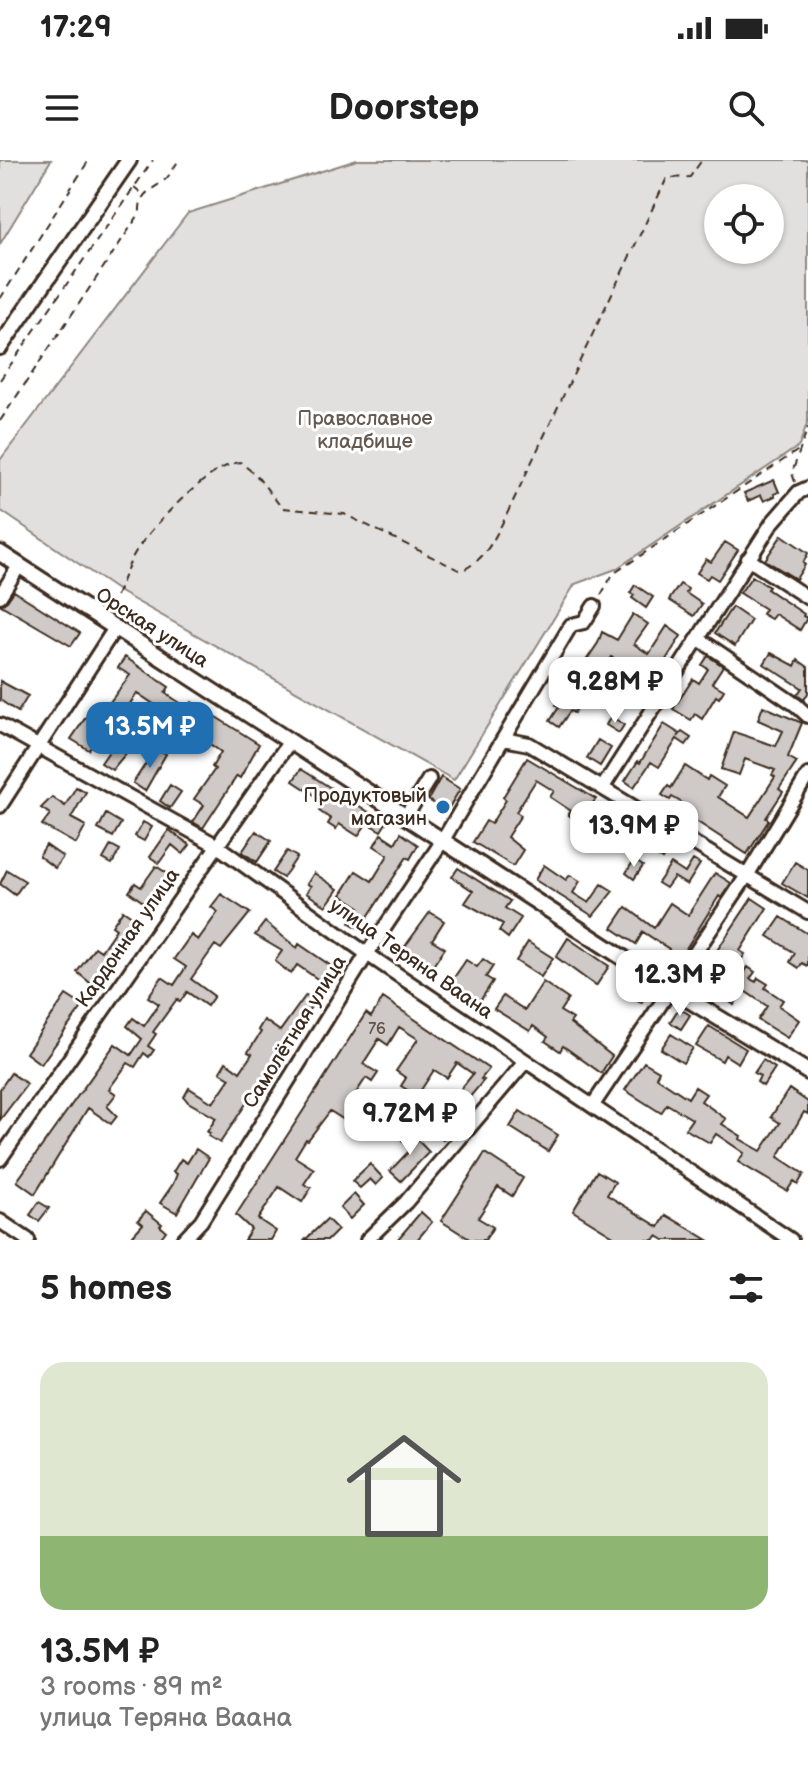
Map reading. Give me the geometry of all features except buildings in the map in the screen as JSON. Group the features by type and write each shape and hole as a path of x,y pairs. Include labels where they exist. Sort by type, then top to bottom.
{"main road":[{"path":"0,347 129,160"},
{"name":"Орская улица","path":"0,553 671,989 808,1072"}],"street":[{"path":"603,787 772,523 804,490"},
{"path":"748,559 808,598"},
{"path":"0,596 19,566"},
{"name":"Самолётная улица","path":"183,1240 201,1221 367,954 443,840 571,625 584,622 594,606"},
{"path":"0,806 115,628"},
{"path":"699,639 808,716"},
{"name":"улица Теряна Ваана","path":"0,725 216,845 367,954 791,1240"},
{"path":"503,739 529,744 808,912"},
{"name":"Кардонная улица","path":"0,1159 290,741"},
{"path":"593,1105 748,874 808,775"},
{"path":"406,816 429,779"},
{"path":"367,1240 406,1202 525,1062"},
{"path":"0,1221 28,1240"}],"path":[{"path":"0,299 89,160"},
{"path":"0,380 153,160"},
{"path":"0,421 140,213 140,203 150,187 164,182 179,160"},
{"path":"102,619 120,592 134,554 151,530 183,497 230,463 240,462 256,475 282,508 344,514 461,571 475,565 486,553 505,518 667,178 690,177 702,160"},
{"path":"134,187 145,195"},
{"path":"804,490 792,473 808,427"},
{"path":"594,606 613,574 800,449"}],"green space":[{"path":"0,160 51,160 0,244"},
{"name":"Православное кладбище","path":"357,160 808,160 808,421 799,446 616,569 575,584 454,780 120,592 0,510 0,460 188,213"}],"place":[{"name":"Продуктовый магазин","path":"443,807"}]}
